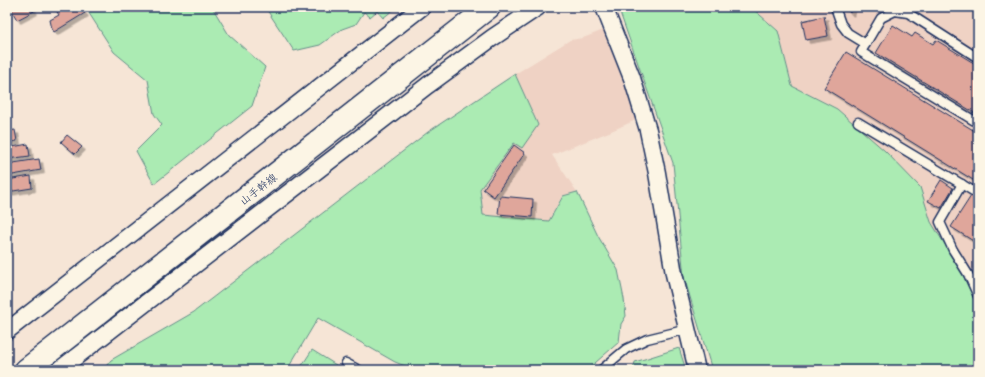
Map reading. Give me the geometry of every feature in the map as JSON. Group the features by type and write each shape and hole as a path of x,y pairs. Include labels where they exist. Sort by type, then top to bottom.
{"main road":[{"name":"山手幹線","path":"26,370 396,80 471,16 489,7"},
{"path":"471,16 495,7"}],"street":[{"path":"7,331 422,7"},
{"path":"59,370 428,85 492,38 538,7"},
{"path":"604,7 632,78 648,130 674,274 697,370"}],"lane":[{"path":"836,7 841,24 848,33 866,44"},
{"path":"978,58 908,13 895,11 881,18 861,52 978,123"},
{"path":"858,122 978,194"},
{"path":"962,184 940,222 953,250 968,274 978,296"},
{"path":"601,370 626,349 647,339 688,329"},
{"path":"346,363 358,370"}],"shaded area":[{"path":"751,7 978,7 978,307 960,269 931,222 919,187 837,109 792,86 778,31"},
{"path":"606,29 638,119 552,155 577,192 562,196 549,221 483,216 480,189 514,143 538,125 515,74 570,40 583,38"}],"green space":[{"path":"85,7 212,7 229,35 265,67 252,106 154,184 136,151 162,125 154,114 148,80 114,52"},
{"path":"265,7 397,7 383,18 377,11 370,17 364,12 356,24 342,29 320,45 294,51"},
{"path":"618,7 751,7 778,31 792,86 837,109 885,151 920,187 931,222 960,269 978,307 978,370 712,370 684,277 673,163"},
{"path":"515,74 538,125 522,148 514,143 480,189 483,215 549,221 563,196 577,192 598,236 618,270 626,316 621,324 619,342 587,370 415,370 395,362 318,318 287,370 103,370 111,360 194,312 428,132"},
{"path":"679,348 686,370 633,370 635,362"},
{"path":"312,350 344,370 299,370"}],"building":[{"path":"10,7 32,7 34,11 17,20"},
{"path":"54,7 80,7 85,13 54,32 50,20 59,15"},
{"path":"844,7 853,7 850,13"},
{"path":"824,16 828,36 806,40 802,21"},
{"path":"893,25 912,37 915,33 933,44 936,40 977,65 974,70 978,72 978,115 876,53"},
{"path":"846,52 978,133 978,183 824,88"},
{"path":"15,130 17,141 7,143 7,131"},
{"path":"67,135 82,147 75,154 61,142"},
{"path":"28,144 30,156 7,159 7,148"},
{"path":"514,145 525,153 494,197 483,189"},
{"path":"39,159 41,170 7,176 7,164"},
{"path":"31,176 32,188 7,192 7,180"},
{"path":"941,180 953,188 941,208 928,201"},
{"path":"500,196 533,199 532,217 498,214"},
{"path":"971,196 978,200 978,244 951,227"}]}
